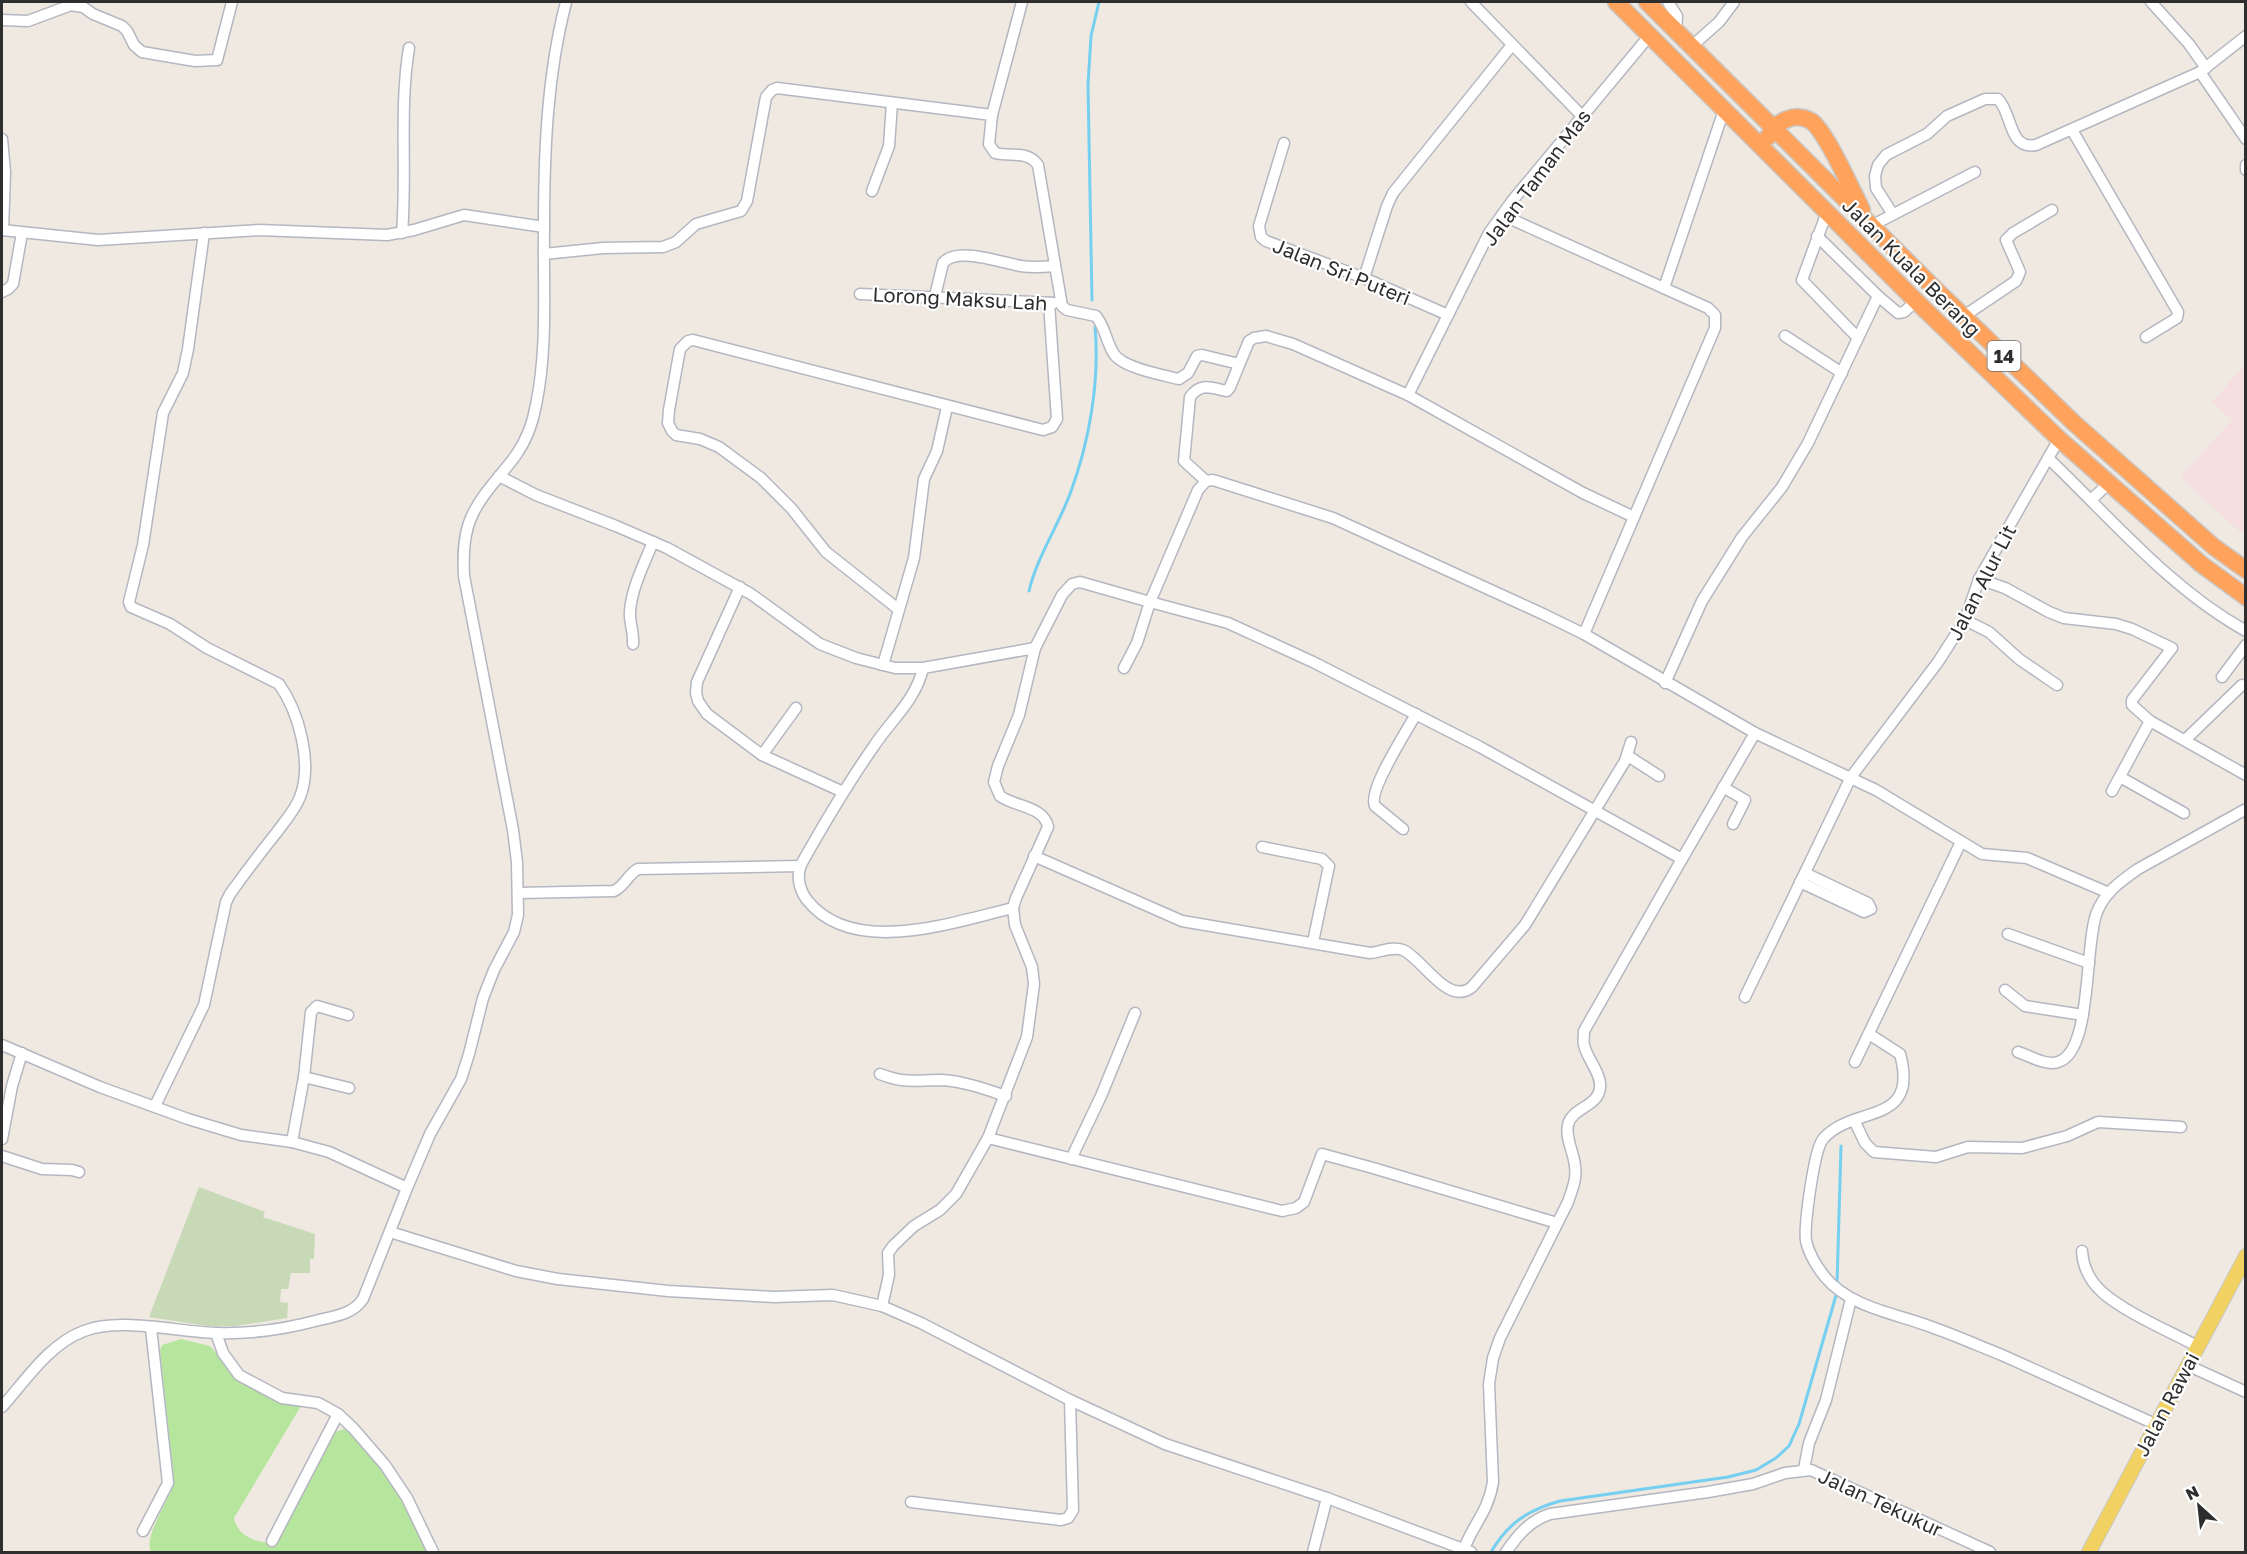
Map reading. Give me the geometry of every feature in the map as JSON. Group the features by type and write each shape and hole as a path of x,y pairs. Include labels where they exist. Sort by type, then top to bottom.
{"highway":[{"name":"Jalan Kuala Berang","path":"1616,2 2059,439 2201,564 2246,597"},
{"name":"Jalan Kuala Berang","path":"1647,2 1870,225 2074,423 2214,547 2246,570"},
{"path":"1781,167 1770,151 1767,143 1769,135 1782,122 1791,118 1801,117 1810,121 1819,129 1827,142 1870,225"}],"main road":[{"name":"Jalan Rawai","path":"2092,1552 2155,1424 2246,1256"}],"street":[{"path":"2,20 28,21 71,5 77,5 122,26 136,48 142,52 195,61 218,60 232,2"},
{"path":"2,1407 56,1347 74,1336 104,1326 216,1333 272,1330 348,1312 363,1299 430,1134 461,1079 483,998 494,970 514,932 519,893 513,830 464,576 466,535 479,502 518,453 536,408 544,328 544,227 550,87 566,2"},
{"path":"1022,2 992,115 989,144 998,155 1031,157 1038,165 1060,303 1066,310 1096,316 1105,328 1113,353 1123,363 1179,379 1188,373 1197,356 1202,355 1239,364"},
{"path":"1471,2 1582,116"},
{"path":"1668,2 1677,16 1676,31"},
{"path":"1692,46 1719,22 1734,2"},
{"path":"2151,2 2189,44 2246,139"},
{"name":"Jalan Taman Mas","path":"1408,395 1489,233 1650,35"},
{"path":"1892,213 1880,198 1876,188 1875,177 1878,165 1886,154 1928,134 1947,116 1992,98 2002,104 2015,137 2024,146 2036,145 2203,70 2246,36"},
{"path":"1364,278 1393,194 1512,45"},
{"path":"402,233 405,198 405,73 410,48"},
{"path":"544,254 603,248 663,247 676,242 696,224 741,211 747,201 766,97 777,88 992,115"},
{"path":"872,191 888,146 892,103"},
{"path":"1664,288 1724,110"},
{"path":"2072,130 2178,312 2177,318 2146,338"},
{"path":"2,139 5,172 2,230 98,240 259,230 387,235 402,233 464,215 544,227"},
{"name":"Jalan Sri Puteri","path":"1284,143 1259,226 1261,237 1266,241 1364,278 1448,315"},
{"path":"1870,225 1975,172"},
{"path":"1964,316 2016,281 2020,272 2006,240 2052,210"},
{"path":"1827,212 1802,280 1858,338"},
{"path":"1502,215 1708,308 1712,310 1716,322 1584,634"},
{"path":"2,292 13,284 22,232"},
{"path":"155,1106 204,1005 226,902 295,807 303,785 304,746 299,728 279,684 207,648 170,624 131,607 129,602 143,545 163,413 183,373 188,349 204,233"},
{"path":"1817,236 1878,296 1901,314 1916,300"},
{"path":"935,296 943,263 952,256 982,257 1030,267 1055,266"},
{"name":"Lorong Maksu Lah","path":"860,294 1060,303"},
{"path":"1665,683 1702,601 1742,537 1782,487 1809,443 1878,296"},
{"path":"898,609 826,552 791,508 761,478 719,447 699,438 676,435 672,431 668,423 669,410 680,349 688,341 693,340 1043,430 1052,426 1057,419 1048,303"},
{"path":"1206,481 1184,461 1190,397 1195,390 1205,385 1227,391 1249,341 1266,336 1293,344 1408,395 1583,493 1634,517"},
{"path":"1785,336 1842,373"},
{"path":"883,665 914,558 924,479 937,451 947,407"},
{"name":"Jalan Alur Lit","path":"1745,997 1851,777 1938,662 1965,620 1979,579 2059,439"},
{"path":"2048,458 2163,570 2200,600 2246,631"},
{"path":"499,476 536,495 653,542 740,587 820,644 856,658 895,668 923,668 1035,648"},
{"path":"1124,668 1137,643 1150,602 1198,490 1206,481 1213,480 1333,518 1478,583 1584,634 1755,734 1876,790 1988,856 2014,855 2026,858 2109,892"},
{"path":"2091,500 2109,483"},
{"path":"633,644 634,631 630,621 633,593 653,542"},
{"path":"1979,579 2005,588 2064,618 2116,624 2172,648 2132,700 2135,709 2150,721 2246,775"},
{"path":"882,1306 889,1275 888,1253 914,1226 940,1210 956,1194 988,1138 1027,1037 1034,984 1032,967 1015,926 1013,908 1048,826 1046,820 1038,812 1000,796 994,782 998,766 1019,715 1035,648 1062,595 1072,584 1080,582 1228,623 1252,633 1416,714 1596,810 1682,859"},
{"path":"740,587 697,682 696,693 702,709 762,755 843,792"},
{"path":"1965,620 1989,632 2019,659 2057,686"},
{"path":"2222,677 2246,645"},
{"path":"923,668 918,686 911,698 881,735 843,792 800,866 799,883 815,910 831,920 850,927 892,933 1013,908"},
{"path":"2185,740 2242,685"},
{"path":"762,755 796,708"},
{"path":"1403,829 1372,801 1380,779 1416,714"},
{"path":"2112,791 2150,721"},
{"path":"390,1232 516,1271 558,1279 668,1291 774,1297 833,1295 882,1306 969,1346 1070,1400 1165,1444 1327,1498 1467,1551 1491,1495 1493,1471 1489,1384 1493,1358 1500,1338 1575,1183 1575,1165 1567,1131 1568,1123 1572,1117 1594,1101 1600,1089 1599,1080 1584,1044 1584,1031 1755,734"},
{"path":"1034,856 1182,921 1370,952 1398,949 1408,953 1420,966 1451,990 1467,991 1519,934 1628,756 1631,742"},
{"path":"1628,756 1659,776"},
{"path":"2120,777 2184,813"},
{"path":"1724,787 1745,800 1733,824"},
{"path":"2018,1052 2051,1063 2066,1059 2077,1044 2083,1015 2092,924 2109,892 2138,869 2246,809"},
{"path":"1855,1062 1961,842"},
{"path":"1262,847 1322,859 1329,866 1313,942"},
{"path":"519,893 614,891 638,869 800,866"},
{"path":"1803,878 1868,903 1871,909 1864,912 1803,878"},
{"path":"2008,934 2089,963"},
{"path":"2005,990 2025,1006 2083,1015"},
{"path":"292,1142 314,1007 322,1006 348,1015"},
{"path":"1071,1159 1101,1096 1135,1013"},
{"path":"1869,1034 1900,1054 1904,1067 1903,1083 1894,1103 1884,1111 1854,1120 1833,1131 1822,1140 1817,1152 1806,1225 1806,1242 1811,1255 1826,1278 1851,1299 1929,1326 2001,1355 2155,1424"},
{"path":"2,1045 100,1088 188,1119 241,1135 292,1142 344,1157 407,1188"},
{"path":"2,1139 12,1086 22,1053"},
{"path":"880,1074 900,1081 941,1080 964,1083 1006,1096"},
{"path":"304,1077 349,1088"},
{"path":"1854,1120 1865,1143 1874,1152 1936,1157 1968,1147 2022,1148 2039,1145 2098,1122 2181,1127"},
{"path":"988,1138 1282,1211 1296,1208 1304,1202 1322,1154 1373,1167 1557,1223"},
{"path":"2,1156 42,1169 79,1172"},
{"path":"2082,1251 2085,1270 2101,1292 2120,1305 2196,1346"},
{"path":"1506,1552 1528,1525 1550,1514 1708,1492 1753,1484 1804,1469 1809,1443 1826,1400 1851,1299"},
{"path":"143,1531 168,1483 151,1328"},
{"path":"216,1333 223,1353 239,1375 282,1398 318,1403 338,1414 353,1428 385,1465 407,1498 433,1552"},
{"path":"2187,1365 2246,1392"},
{"path":"911,1502 1061,1520 1068,1518 1073,1510 1070,1400"},
{"path":"272,1541 338,1414"},
{"name":"Jalan Tekukur","path":"1804,1469 1819,1473 1990,1552"},
{"path":"1313,1552 1327,1498"}],"shaded area":[{"path":"2245,365 2245,536 2180,477 2232,420 2212,402"}],"green space":[{"path":"199,1187 265,1212 263,1217 315,1234 314,1259 310,1259 310,1273 291,1273 288,1289 281,1289 280,1302 288,1303 287,1318 236,1326 207,1326 149,1317"},
{"path":"181,1339 210,1346 235,1375 301,1406 234,1518 236,1525 244,1534 261,1542 274,1543 335,1432 344,1429 350,1431 377,1462 402,1498 429,1552 151,1552 151,1536 174,1481 160,1350 162,1345"}],"waterway":[{"path":"1092,300 1088,85 1091,36 1099,2"},
{"path":"1029,591 1037,566 1070,494 1083,454 1094,391 1095,327"},
{"path":"1837,1285 1841,1146"},
{"path":"1491,1552 1504,1533 1520,1519 1560,1501 1728,1477 1756,1470 1776,1458 1789,1446 1799,1424 1837,1292"}]}
